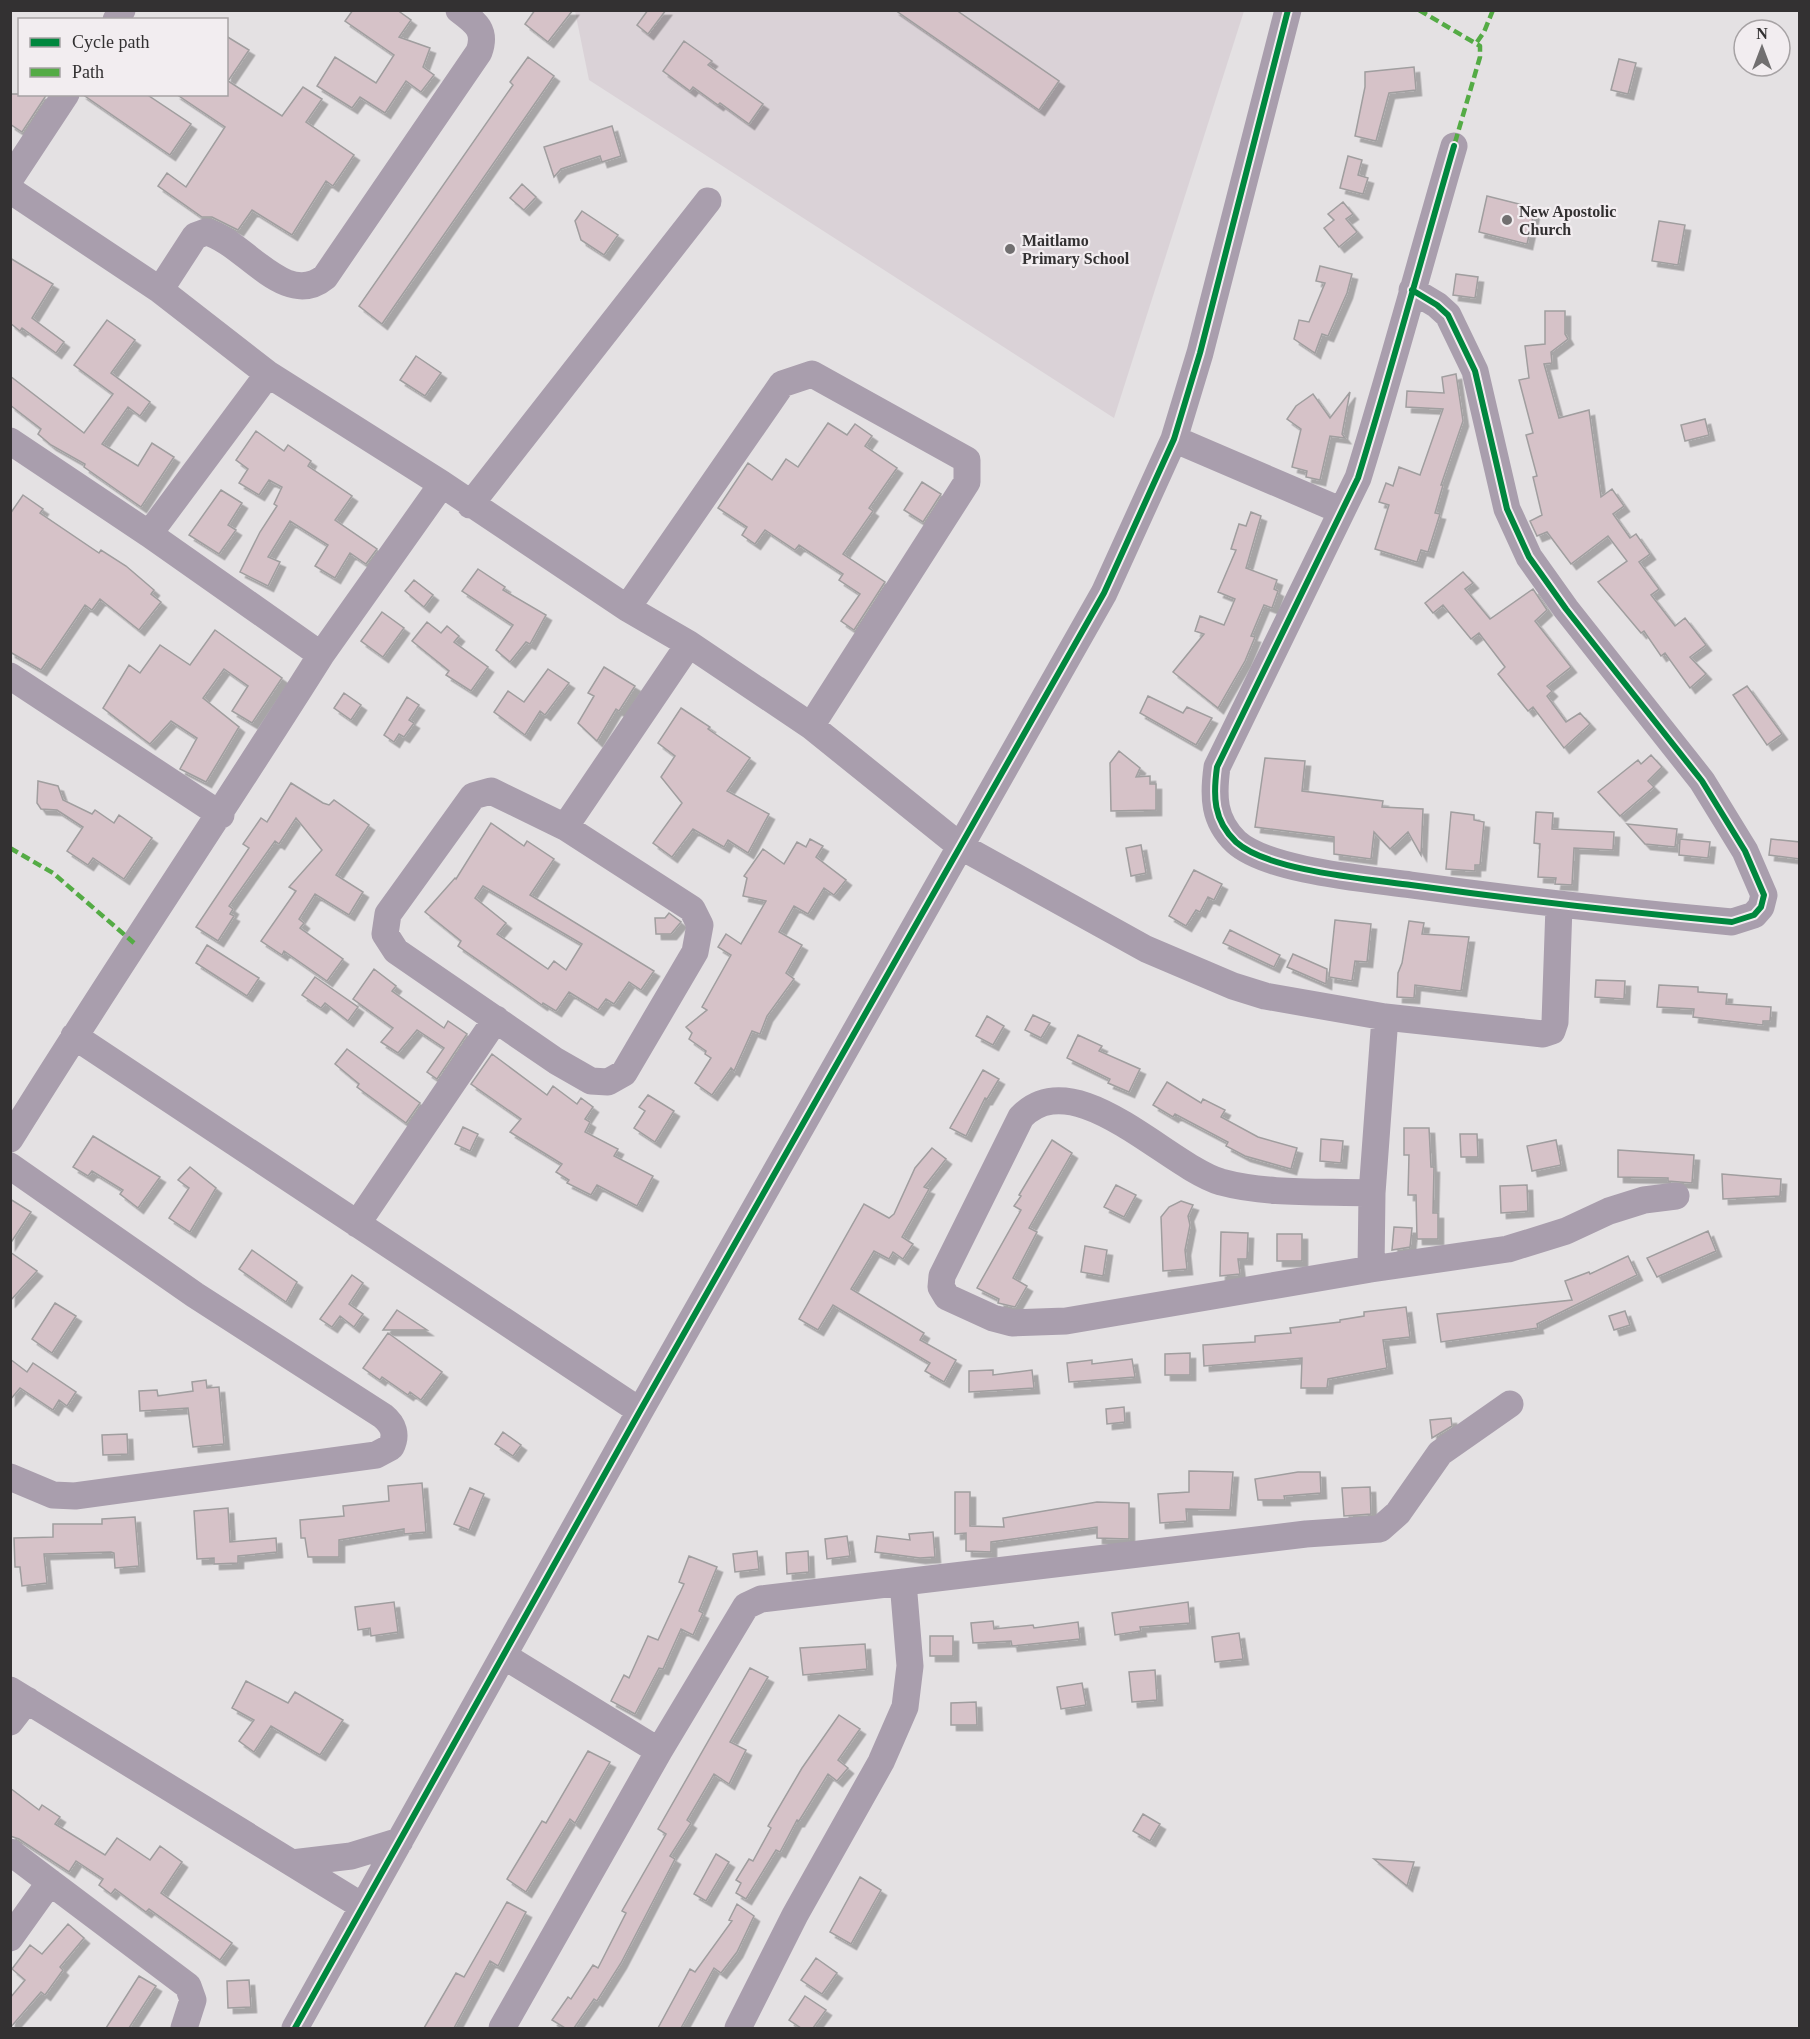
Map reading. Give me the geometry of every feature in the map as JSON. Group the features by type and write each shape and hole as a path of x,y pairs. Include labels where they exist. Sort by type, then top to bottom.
{"street":[{"path":"160,290 195,236 206,232 296,287 307,288 326,277 479,52 481,31 477,23 459,10"},
{"path":"295,2028 640,1411 1104,593 1174,439 1200,353 1288,10"},
{"path":"10,179 65,96"},
{"path":"1412,290 1437,304 1448,315 1475,371 1507,509 1528,556 1566,609 1702,782 1745,851 1764,895 1761,907 1754,915 1732,922 1559,906 1325,873 1264,857 1238,843 1221,824 1213,797 1217,767 1342,511 1364,460 1412,290 1454,146"},
{"path":"10,190 160,290 268,374 442,484 470,505 627,608 689,644 811,726 960,846 1146,949 1233,986 1264,996 1385,1017 1532,1034 1548,1033 1555,1022 1559,906"},
{"path":"470,505 708,201"},
{"path":"149,534 268,374"},
{"path":"627,608 782,384 797,377 812,374 967,460 967,482 811,726"},
{"path":"1174,439 1342,511"},
{"path":"10,441 149,534 321,655"},
{"path":"10,1139 74,1036 221,815 321,655 442,484"},
{"path":"565,827 689,644"},
{"path":"10,676 221,815"},
{"path":"491,790 565,827 692,909 700,925 694,952 624,1073 608,1082 591,1081 496,1019 396,951 385,934 388,915 466,803 481,791 491,790"},
{"path":"1371,1269 1372,1193 1385,1017"},
{"path":"357,1224 496,1019"},
{"path":"74,1036 640,1411"},
{"path":"1372,1193 1252,1188 1220,1181 1192,1170 1102,1111 1073,1103 1044,1104 1027,1111 1021,1118 942,1276 941,1287 947,1297 993,1318 1012,1323 1033,1324 1066,1321 1371,1269 1508,1249 1566,1231 1609,1211 1644,1200 1676,1196"},
{"path":"10,1166 213,1307 383,1416 391,1423 394,1438 390,1447 376,1455 75,1496 53,1495 10,1477"},
{"path":"502,2028 658,1751 746,1606 761,1599 1306,1534 1380,1529 1398,1513 1440,1453 1510,1404"},
{"path":"738,2028 795,1915 881,1762 903,1715 909,1689 910,1666 903,1582"},
{"path":"504,1656 658,1751"},
{"path":"10,1722 19,1695 362,1906"},
{"path":"302,1869 400,1841"},
{"path":"10,1852 188,1986 193,2000 191,2027"},
{"path":"302,1869 327,1890 333,1905 336,1954"},
{"path":"10,1938 50,1882"}],"shaded area":[{"name":"Maitlamo Primary School","path":"575,11 1244,11 1114,418 589,80"}],"building":[{"path":"353,10 397,10 411,20 399,37 430,48 423,67 434,75 421,92 406,81 385,113 360,97 352,108 317,86 335,57 376,83 394,55 345,21"},
{"path":"535,10 573,10 548,42 525,24"},
{"path":"648,10 666,10 648,34 637,25"},
{"path":"895,10 956,10 1059,81 1039,110"},
{"path":"228,37 249,50 228,81"},
{"path":"684,41 712,61 708,65 763,104 749,124 693,87 690,91 663,71"},
{"path":"528,57 554,76 382,324 359,306 513,85 510,82"},
{"path":"1619,59 1636,63 1628,94 1611,90"},
{"path":"1414,67 1416,90 1389,93 1376,141 1355,136 1365,87 1365,72"},
{"path":"228,81 282,116 303,87 322,99 306,122 354,155 333,186 326,181 292,235 252,210 238,230 212,217 202,217 158,186 167,173 186,187 225,127 179,96 228,96"},
{"path":"10,94 46,96 22,132 10,124"},
{"path":"85,96 149,96 191,124 170,155"},
{"path":"612,126 621,156 602,162 600,156 561,169 554,177 544,147"},
{"path":"1348,156 1362,160 1358,175 1368,178 1363,194 1340,188"},
{"path":"522,184 536,197 524,210 510,198"},
{"name":"New Apostolic Church","path":"1487,196 1535,208 1527,244 1479,232"},
{"path":"1343,202 1353,214 1346,219 1357,232 1339,247 1324,228 1334,220 1328,214"},
{"path":"582,211 618,235 604,255 581,240 575,221"},
{"path":"1659,221 1685,225 1678,265 1652,261"},
{"path":"10,258 53,284 32,318 64,342 56,353 22,328 20,331 10,323"},
{"path":"1320,266 1352,274 1347,293 1328,336 1322,334 1315,353 1294,339 1299,320 1309,322 1325,283 1316,281"},
{"path":"1456,274 1478,277 1475,298 1453,295"},
{"path":"1545,311 1565,311 1565,334 1568,339 1551,352 1552,363 1544,364 1559,418 1589,410 1601,497 1612,489 1624,506 1613,514 1630,538 1636,534 1650,554 1639,562 1659,589 1651,595 1675,626 1685,618 1706,645 1690,657 1706,674 1690,688 1665,653 1661,656 1644,631 1641,633 1598,582 1627,561 1608,536 1571,564 1547,532 1537,536 1530,521 1542,515 1533,477 1537,476 1526,435 1533,433 1519,380 1529,378 1525,346 1545,344"},
{"path":"107,320 135,340 111,373 150,402 140,416 128,407 102,444 138,466 152,443 174,457 141,507 84,467 85,464 51,445 38,434 41,429 10,405 10,376 84,433 113,394 74,365"},
{"path":"416,356 441,373 425,396 400,380"},
{"path":"1456,374 1463,421 1441,485 1443,485 1435,513 1440,514 1428,552 1421,550 1417,562 1375,549 1389,505 1379,502 1386,483 1393,486 1399,467 1420,475 1443,409 1406,407 1407,391 1444,393 1442,377"},
{"path":"1350,392 1342,434 1345,438 1330,436 1320,480 1306,477 1307,471 1292,467 1301,429 1287,419 1296,406 1313,394 1330,418"},
{"path":"1705,419 1709,435 1685,441 1681,425"},
{"path":"828,423 847,435 855,424 872,436 865,446 897,468 869,508 873,511 843,554 885,582 854,630 841,621 860,594 839,580 843,574 799,545 795,550 765,530 755,544 742,535 747,527 718,508 748,463 772,480 786,459 798,467"},
{"path":"256,431 284,451 288,445 311,461 308,466 352,496 335,520 377,549 366,564 350,553 335,578 315,566 328,545 290,521 268,557 280,562 268,586 240,572 260,532 277,506 274,504 282,487 269,480 259,495 239,483 248,469 236,460"},
{"path":"922,482 941,494 923,522 904,510"},
{"path":"221,490 242,503 228,525 236,530 219,554 189,535"},
{"path":"23,495 43,509 40,513 99,553 101,550 126,566 154,590 151,594 161,602 139,630 100,599 92,610 85,605 41,670 10,652 10,514"},
{"path":"1251,512 1261,516 1246,568 1277,580 1274,589 1278,591 1272,608 1264,605 1251,636 1255,637 1245,661 1218,708 1173,672 1204,634 1195,631 1200,616 1224,625 1235,599 1218,592 1236,550 1231,549 1239,524 1246,526"},
{"path":"478,569 505,587 503,590 546,615 530,644 526,642 510,662 496,650 513,625 462,591"},
{"path":"1463,572 1473,583 1465,589 1490,619 1533,589 1547,610 1535,621 1571,667 1547,686 1552,691 1547,696 1566,722 1580,713 1590,724 1564,748 1533,707 1528,711 1498,674 1505,667 1479,633 1471,639 1443,605 1433,613 1425,603"},
{"path":"414,580 433,595 424,607 405,591"},
{"path":"382,612 404,628 383,657 361,641"},
{"path":"427,622 441,633 447,626 459,636 454,642 488,667 471,691 446,675 449,671 412,641"},
{"path":"215,630 282,678 252,723 232,711 248,686 224,669 203,698 239,727 206,782 180,769 197,738 171,721 150,744 103,708 129,665 140,673 160,645 190,665"},
{"path":"604,667 635,686 619,711 616,709 597,741 578,723 594,696 588,693"},
{"path":"548,669 569,683 545,715 540,711 525,735 494,712 508,691 524,702"},
{"path":"1747,686 1782,734 1767,745 1733,695"},
{"path":"344,693 361,705 351,720 334,708"},
{"path":"1148,696 1183,713 1187,707 1212,718 1196,745 1140,713"},
{"path":"407,697 419,705 409,720 414,723 404,737 399,734 394,742 384,735"},
{"path":"681,708 750,758 727,791 769,814 748,853 728,840 724,847 693,829 672,857 653,843 682,803 661,777 675,756 658,743"},
{"path":"1119,751 1140,768 1136,777 1150,776 1150,784 1156,784 1156,810 1111,811 1110,763"},
{"path":"1651,755 1662,767 1648,781 1654,787 1620,816 1598,792 1638,760 1641,764"},
{"path":"1265,758 1305,761 1302,791 1383,801 1382,807 1423,809 1421,855 1408,832 1390,849 1374,832 1371,859 1334,854 1334,837 1255,827"},
{"path":"38,781 58,786 63,800 92,814 95,810 114,823 119,815 152,838 124,879 93,858 88,865 67,851 83,827 57,810 41,809 37,803"},
{"path":"291,783 323,803 329,805 334,800 369,825 336,875 363,892 349,915 315,894 299,919 304,923 300,928 343,959 327,981 284,951 282,955 261,941 296,891 289,887 322,850 296,818 279,844 275,841 229,906 233,909 230,914 234,916 218,941 196,927 249,848 243,844 261,818 267,822"},
{"path":"1451,812 1474,815 1474,820 1484,822 1480,865 1475,865 1475,871 1446,869"},
{"path":"1536,812 1553,813 1552,829 1614,832 1613,850 1574,848 1572,885 1555,884 1556,878 1538,877 1540,844 1534,843"},
{"path":"491,823 524,846 527,841 554,859 530,895 654,971 641,990 629,982 614,1004 606,999 598,1010 569,992 556,1011 543,1003 542,1005 458,946 461,941 425,912 456,879","holes":["483,886 582,944 566,970 554,961 548,969 497,934 506,923 475,898"]},
{"path":"1627,824 1677,829 1675,847 1645,844"},
{"path":"810,839 823,846 816,857 846,880 834,895 824,888 808,914 794,906 779,932 802,945 786,973 794,979 767,1016 760,1034 752,1031 734,1071 731,1068 712,1095 695,1083 711,1058 705,1054 706,1051 689,1039 692,1033 686,1027 707,1010 702,1007 731,955 718,947 726,934 741,944 766,901 743,896 747,878 744,876 763,849 784,864 797,842 806,847"},
{"path":"1680,839 1710,842 1708,858 1679,855"},
{"path":"1771,839 1800,842 1800,859 1769,855"},
{"path":"1141,845 1146,873 1131,876 1126,848"},
{"path":"1194,870 1222,884 1214,900 1208,897 1200,912 1196,910 1186,926 1169,916"},
{"path":"669,913 681,922 671,934 656,934 655,918 665,918"},
{"path":"1335,920 1371,924 1367,962 1355,961 1352,981 1329,977"},
{"path":"1409,921 1424,923 1422,934 1469,937 1461,991 1415,985 1414,998 1397,997 1398,973 1402,963"},
{"path":"1230,930 1280,955 1274,967 1223,943"},
{"path":"207,945 259,978 247,996 196,963"},
{"path":"1293,954 1327,969 1326,984 1287,967"},
{"path":"374,969 396,986 392,991 444,1028 448,1021 467,1034 437,1079 427,1072 444,1048 417,1030 398,1053 381,1042 393,1028 353,999"},
{"path":"315,977 358,1007 348,1021 325,1003 321,1008 302,995"},
{"path":"1596,980 1625,981 1624,999 1595,997"},
{"path":"1659,985 1698,987 1698,992 1727,994 1726,1004 1771,1007 1770,1021 1763,1021 1763,1025 1693,1017 1694,1009 1657,1007"},
{"path":"1033,1015 1050,1023 1041,1038 1025,1030"},
{"path":"987,1016 1004,1026 993,1045 976,1036"},
{"path":"1078,1035 1102,1046 1099,1051 1140,1069 1129,1092 1108,1083 1110,1079 1067,1058"},
{"path":"347,1049 420,1103 406,1123 357,1087 359,1084 335,1064"},
{"path":"492,1054 547,1095 553,1086 577,1104 581,1098 593,1107 585,1119 590,1122 585,1132 618,1149 614,1156 653,1176 637,1206 597,1185 591,1195 567,1183 569,1180 556,1172 562,1164 510,1132 521,1119 471,1084"},
{"path":"983,1070 999,1079 987,1099 985,1098 966,1136 950,1128"},
{"path":"1167,1082 1201,1103 1203,1099 1225,1110 1221,1117 1258,1137 1297,1148 1291,1169 1245,1156 1226,1146 1228,1142 1175,1114 1173,1117 1153,1105"},
{"path":"648,1095 674,1111 655,1142 634,1128 645,1111 639,1107"},
{"path":"463,1127 478,1134 470,1151 455,1144"},
{"path":"1404,1128 1429,1128 1431,1167 1434,1167 1433,1213 1438,1213 1438,1239 1417,1239 1416,1195 1408,1195 1409,1155 1404,1155"},
{"path":"1460,1134 1477,1134 1478,1157 1461,1157"},
{"path":"93,1136 160,1177 138,1208 120,1194 123,1190 92,1171 88,1176 73,1167"},
{"path":"1321,1139 1343,1141 1341,1163 1320,1161"},
{"path":"1052,1140 1072,1153 1029,1228 1037,1232 1013,1278 1027,1286 1015,1307 998,1303 999,1299 977,1288 1021,1210 1014,1206 1021,1196 1019,1195"},
{"path":"1556,1140 1561,1165 1532,1171 1527,1146"},
{"path":"932,1148 946,1159 924,1187 929,1189 902,1237 913,1244 903,1259 893,1252 889,1259 874,1251 851,1289 924,1333 920,1340 956,1360 944,1382 925,1371 930,1363 833,1305 818,1330 799,1319 864,1204 889,1218 894,1214 915,1168"},
{"path":"1618,1150 1694,1155 1692,1183 1668,1181 1668,1178 1618,1177"},
{"path":"190,1167 216,1188 190,1232 169,1218 189,1188 178,1180"},
{"path":"1722,1174 1781,1179 1780,1196 1723,1199"},
{"path":"1116,1185 1136,1195 1124,1217 1104,1207"},
{"path":"1527,1185 1528,1211 1501,1213 1500,1186"},
{"path":"10,1199 31,1212 10,1244"},
{"path":"1181,1201 1193,1205 1188,1216 1190,1225 1185,1250 1187,1269 1163,1271 1161,1217 1169,1207"},
{"path":"1394,1227 1412,1228 1410,1247 1392,1250"},
{"path":"1708,1231 1716,1251 1657,1277 1647,1258"},
{"path":"1221,1232 1248,1233 1247,1259 1238,1259 1240,1274 1220,1276"},
{"path":"1277,1234 1302,1234 1302,1261 1277,1261"},
{"path":"1085,1246 1107,1250 1103,1276 1081,1272"},
{"path":"252,1250 297,1282 286,1302 239,1269"},
{"path":"10,1252 37,1271 10,1301"},
{"path":"1628,1256 1637,1275 1537,1324 1538,1328 1441,1342 1437,1314 1572,1300 1565,1281 1589,1272 1590,1274"},
{"path":"352,1275 363,1283 349,1304 363,1314 354,1327 340,1316 332,1327 320,1319"},
{"path":"55,1303 76,1316 52,1353 32,1339"},
{"path":"1406,1307 1410,1337 1383,1340 1387,1368 1328,1379 1327,1388 1301,1388 1302,1358 1204,1366 1203,1345 1255,1342 1255,1336 1291,1333 1290,1328 1340,1322 1340,1320 1364,1316 1364,1312"},
{"path":"397,1310 427,1330 383,1330"},
{"path":"1625,1311 1630,1325 1614,1330 1609,1316"},
{"path":"388,1333 442,1372 421,1400 410,1392 408,1395 382,1377 380,1380 363,1368"},
{"path":"1190,1353 1190,1375 1165,1375 1165,1354"},
{"path":"10,1359 27,1372 33,1363 76,1392 67,1406 59,1400 53,1410 20,1388 10,1400"},
{"path":"1132,1359 1135,1377 1069,1382 1067,1363 1092,1360 1092,1364"},
{"path":"993,1370 993,1375 1032,1370 1034,1388 969,1392 969,1371"},
{"path":"206,1380 207,1388 219,1387 224,1444 193,1447 188,1408 140,1411 139,1391 157,1390 158,1396 193,1391 192,1382"},
{"path":"1124,1407 1125,1422 1107,1424 1106,1409"},
{"path":"1451,1418 1452,1426 1432,1438 1430,1420"},
{"path":"503,1432 521,1445 513,1456 495,1444"},
{"path":"127,1434 128,1454 103,1455 102,1435"},
{"path":"1189,1471 1233,1472 1230,1510 1186,1509 1187,1521 1160,1523 1158,1494 1189,1492"},
{"path":"1298,1472 1320,1472 1321,1493 1284,1496 1285,1500 1258,1500 1255,1479"},
{"path":"422,1483 426,1532 404,1534 404,1529 339,1540 339,1557 308,1557 305,1538 301,1538 300,1520 344,1516 343,1506 389,1501 388,1486"},
{"path":"1370,1487 1371,1514 1344,1516 1342,1488"},
{"path":"470,1488 484,1494 469,1530 454,1524"},
{"path":"955,1492 970,1492 970,1526 1004,1527 1003,1518 1097,1502 1129,1503 1129,1539 1097,1538 1097,1527 991,1542 991,1552 966,1551 966,1533 955,1534"},
{"path":"228,1508 230,1542 276,1538 277,1552 238,1556 238,1563 214,1564 214,1558 197,1559 194,1511"},
{"path":"135,1517 139,1566 115,1568 114,1553 111,1552 44,1554 47,1583 22,1586 20,1567 15,1567 14,1538 53,1537 53,1524 102,1524 102,1519"},
{"path":"933,1532 935,1557 920,1558 875,1552 877,1536 910,1540 909,1534"},
{"path":"847,1536 850,1556 827,1559 825,1539"},
{"path":"757,1551 759,1569 735,1572 733,1554"},
{"path":"808,1551 809,1572 787,1574 786,1553"},
{"path":"689,1556 717,1567 699,1611 703,1613 693,1635 681,1629 663,1669 659,1668 635,1714 611,1701 624,1675 629,1678 648,1636 658,1640 684,1584 679,1582"},
{"path":"394,1602 398,1632 371,1636 370,1628 358,1630 355,1607"},
{"path":"1188,1602 1190,1623 1140,1627 1141,1631 1115,1635 1112,1613"},
{"path":"993,1621 994,1629 1033,1625 1034,1628 1078,1622 1080,1639 1012,1646 1011,1641 973,1643 971,1623"},
{"path":"1239,1633 1243,1659 1215,1662 1212,1637"},
{"path":"930,1636 953,1636 953,1656 930,1656"},
{"path":"865,1644 867,1669 803,1675 800,1648"},
{"path":"750,1668 768,1677 730,1742 746,1750 729,1784 714,1774 687,1820 691,1823 670,1856 675,1859 621,1963 597,2001 594,1999 574,2028 565,2028 552,2020 568,1997 571,1999 593,1965 598,1968 626,1913 622,1911 666,1834 658,1829"},
{"path":"1155,1670 1157,1700 1132,1702 1129,1672"},
{"path":"246,1681 288,1703 295,1692 343,1720 320,1755 271,1726 254,1752 239,1741 254,1720 232,1708"},
{"path":"1082,1683 1086,1705 1061,1709 1057,1687"},
{"path":"976,1702 977,1725 951,1725 951,1703"},
{"path":"839,1715 860,1729 838,1760 848,1768 837,1781 828,1774 799,1821 797,1820 780,1852 776,1850 746,1899 736,1893 741,1883 736,1880 749,1859 753,1861 771,1828 768,1826 802,1768"},
{"path":"588,1751 610,1762 575,1823 570,1819 526,1892 507,1879 542,1821 546,1823"},
{"path":"10,1788 39,1810 42,1805 60,1817 55,1824 105,1855 117,1838 150,1860 160,1846 182,1862 161,1893 232,1943 220,1960 149,1909 146,1912 115,1889 111,1894 99,1885 103,1879 76,1861 69,1872 19,1839 10,1836"},
{"path":"1143,1814 1160,1824 1150,1841 1133,1831"},
{"path":"716,1854 729,1862 706,1901 694,1894"},
{"path":"1374,1859 1414,1862 1407,1886"},
{"path":"860,1877 881,1890 851,1944 830,1932"},
{"path":"507,1902 526,1912 498,1966 490,1961 454,2028 424,2028 456,1973 464,1977"},
{"path":"737,1904 754,1916 737,1952 721,1973 714,1968 681,2028 658,2028 690,1969 695,1972 732,1921 729,1920"},
{"path":"68,1924 84,1938 60,1967 63,1970 45,1995 41,1992 10,2028 10,1998 25,1980 12,1969 30,1945 42,1954"},
{"path":"816,1958 837,1973 822,1994 801,1980"},
{"path":"139,1976 156,1986 129,2028 106,2028"},
{"path":"249,1980 251,2007 228,2008 227,1981"},
{"path":"805,1996 826,2010 813,2028 801,2028 789,2020"}],"marked path":[{"path":"1419,10 1480,46 1480,57 1454,146"},
{"path":"1477,42 1493,10"},
{"path":"10,848 53,873 134,943"}],"cycle path":[{"path":"295,2028 640,1411 1104,593 1174,439 1200,353 1288,10"},
{"path":"1412,290 1437,305 1448,315 1475,371 1507,509 1529,557 1566,609 1702,781 1745,851 1764,895 1761,907 1754,915 1732,922 1531,901 1319,872 1294,867 1251,852 1228,834 1219,816 1215,798 1217,767 1358,478 1395,354 1407,312 1419,270 1430,229 1454,146"}],"place":[{"name":"New Apostolic Church","path":"1507,220"},
{"name":"Maitlamo Primary School","path":"1010,249"}]}
